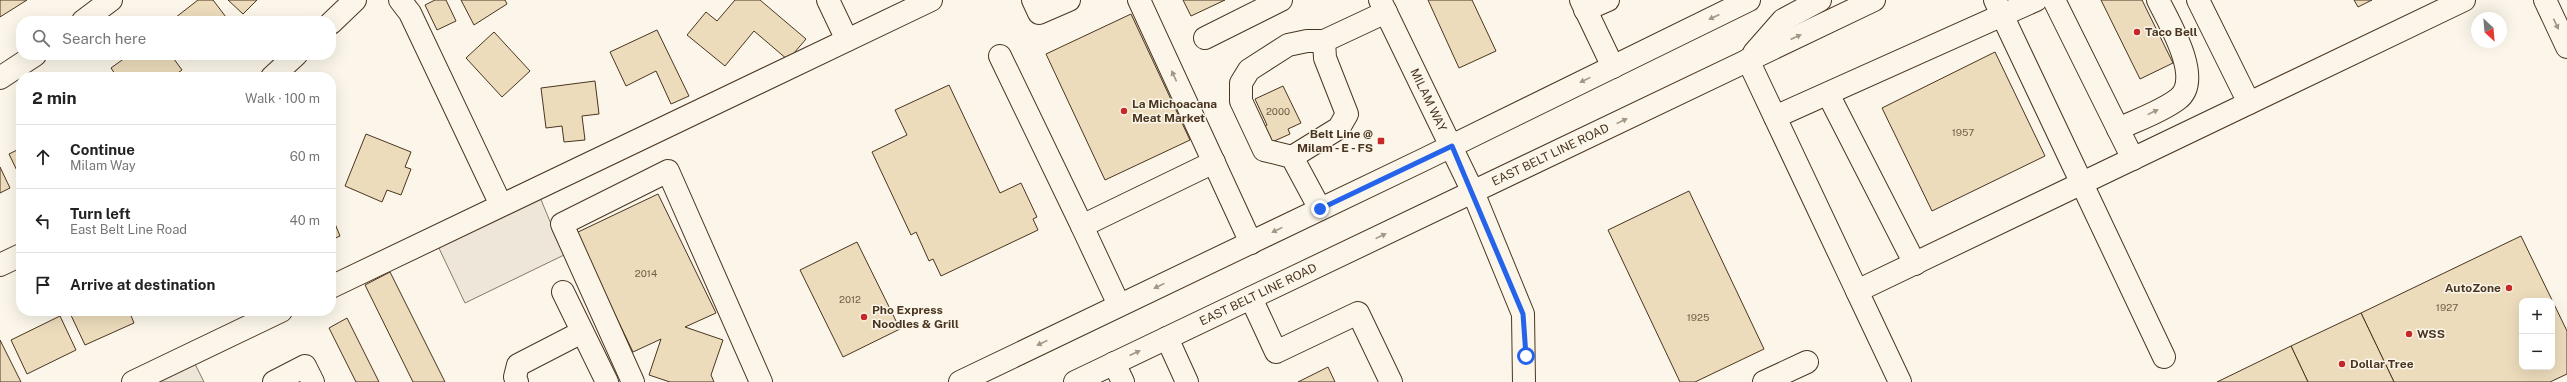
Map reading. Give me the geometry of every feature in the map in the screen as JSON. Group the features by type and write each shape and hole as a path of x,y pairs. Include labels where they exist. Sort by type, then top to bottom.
{"main road":[{"path":"90,16 111,0"},
{"path":"336,18 355,0"},
{"path":"400,0 410,13 501,205"},
{"path":"828,0 847,40"},
{"path":"336,285 931,0"},
{"path":"1033,0 1039,13 1069,0"},
{"path":"1139,0 1251,243"},
{"path":"1205,38 1281,0"},
{"path":"1608,0 1583,5 1612,67"},
{"path":"960,382 1452,146 1749,0"},
{"path":"1820,0 1783,20 1748,60 1900,382"},
{"name":"EAST BELT LINE ROAD","path":"1075,382 1119,372 1167,338 1874,0"},
{"path":"1775,117 1828,94 1998,7 2036,0"},
{"path":"2054,0 2132,159"},
{"path":"2118,129 2179,99 2186,89 2186,65 2182,50 2158,0"},
{"path":"2198,0 2249,103"},
{"path":"1857,291 2463,0"},
{"path":"2546,0 2567,47"},
{"path":"1324,41 1325,58 1348,114 1339,128 1292,157 1264,150 1241,101 1241,83 1249,70 1288,45 1307,41 1324,41 1383,6"},
{"name":"MILAM WAY","path":"1383,6 1473,192 1523,314 1526,356 1524,382"},
{"path":"1998,7 2164,357"},
{"path":"1000,56 1120,305"},
{"path":"0,78 27,60"},
{"path":"277,72 291,60"},
{"path":"1828,94 1915,264"},
{"path":"1292,157 1320,209"},
{"path":"1082,226 1214,162"},
{"path":"633,382 562,224 668,171 761,382"},
{"path":"0,265 16,257"},
{"path":"562,292 607,382"},
{"path":"1251,298 1276,352 1358,314 1392,382"},
{"path":"133,382 271,316"},
{"path":"517,382 515,377 518,365 582,332"},
{"path":"1167,338 1187,382"},
{"path":"1764,382 1807,362"},
{"path":"274,382 305,366 313,382"}],"shaded area":[{"path":"539,195 564,255 465,303 437,244"},
{"path":"193,360 204,382 147,382"}],"building":[{"path":"0,0 27,0 0,17"},
{"path":"198,0 213,0 225,16 177,16"},
{"path":"228,0 257,0 243,14"},
{"path":"435,0 446,0 456,21 437,30 425,5"},
{"path":"461,0 505,0 507,4 474,25"},
{"path":"735,0 760,0 806,39 788,60 754,31 725,66 687,35 706,12 717,21"},
{"path":"1183,0 1225,0 1191,16"},
{"path":"1428,0 1472,0 1496,51 1459,68"},
{"name":"Taco Bell","path":"2101,0 2142,0 2173,63 2140,79"},
{"path":"2354,0 2372,0 2358,7"},
{"path":"1131,14 1190,140 1105,180 1046,54"},
{"path":"657,30 689,96 671,104 656,71 626,86 610,52"},
{"path":"494,32 530,71 502,97 466,58"},
{"path":"1995,52 2045,156 1932,211 1882,108"},
{"path":"122,60 175,60 182,70 179,72 114,72 111,68"},
{"path":"595,81 599,114 582,116 585,140 564,142 562,126 546,128 541,88"},
{"path":"949,85 1000,193 1021,183 1037,217 1033,219 1038,230 941,276 933,259 929,261 916,232 911,235 872,152 907,135 895,110"},
{"path":"1283,86 1301,123 1288,129 1290,134 1272,142 1265,126 1267,125 1255,99"},
{"path":"366,134 411,152 405,167 411,169 401,195 387,190 382,202 345,186"},
{"path":"16,150 16,169 9,154"},
{"path":"0,167 10,188 0,193"},
{"path":"1689,191 1764,349 1695,382 1680,382 1608,230"},
{"path":"658,194 716,313 685,327 723,340 711,375 714,382 670,382 649,375 661,339 633,352 576,233"},
{"path":"336,226 340,236 336,238"},
{"path":"2521,236 2551,298 2519,298 2519,370 2555,370 2555,306 2567,331 2567,374 2550,382 2394,382 2361,313"},
{"path":"857,242 900,329 843,357 800,270"},
{"path":"390,272 445,382 413,382 365,285"},
{"name":"Dollar Tree","path":"2361,313 2394,382 2308,382 2291,346"},
{"path":"60,316 76,350 27,374 11,340"},
{"path":"71,316 131,316 134,323 85,345"},
{"path":"347,318 379,382 356,382 329,328"},
{"path":"0,340 21,382 0,382"},
{"path":"2291,346 2308,382 2217,382"},
{"path":"1328,367 1335,382 1298,382"}],"place":[{"name":"Taco Bell","path":"2137,32"},
{"name":"La Michoacana Meat Market","path":"1124,111"},
{"name":"Belt Line @ Milam - E - FS","path":"1381,141"},
{"name":"AutoZone","path":"2509,288"},
{"name":"Pho Express Noodles & Grill","path":"864,317"},
{"name":"WSS","path":"2409,334"},
{"name":"Dollar Tree","path":"2342,364"}],"route":[{"path":"1320,209 1452,146 1473,192 1523,314 1526,356"}]}
